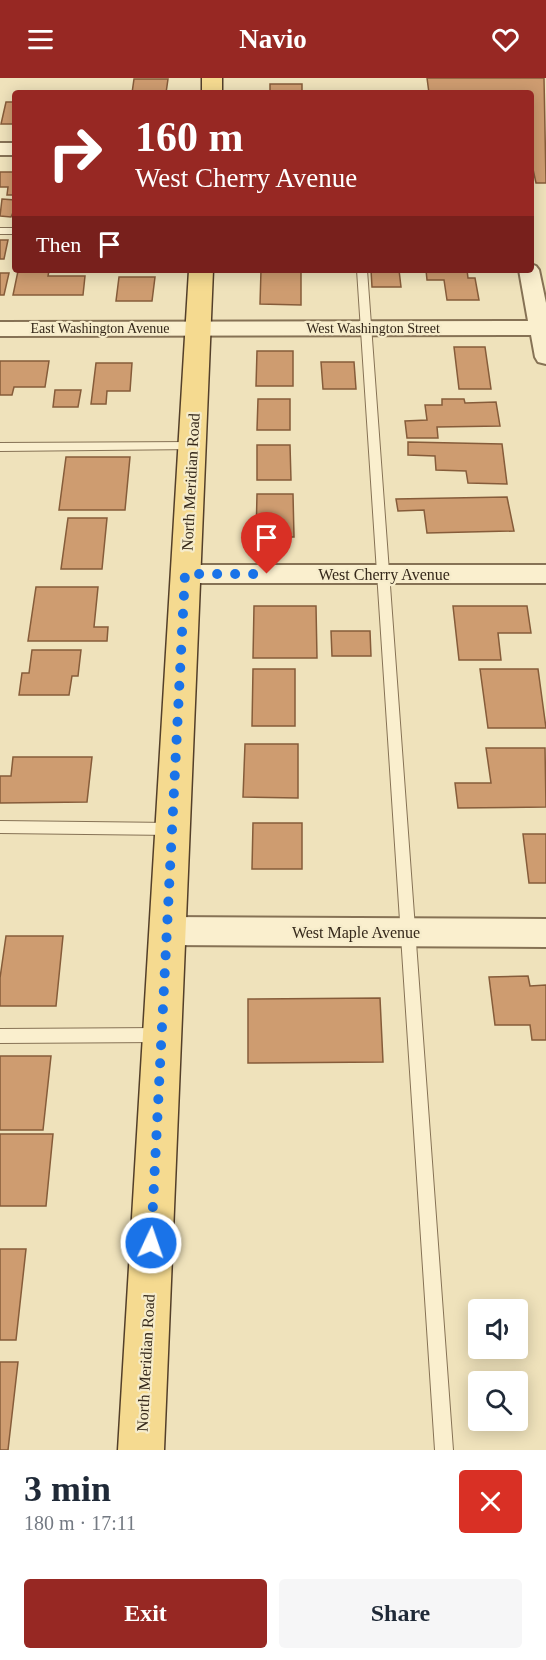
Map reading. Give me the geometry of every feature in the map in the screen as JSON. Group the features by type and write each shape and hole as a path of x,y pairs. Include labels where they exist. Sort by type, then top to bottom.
{"main road":[{"name":"North Meridian Road","path":"141,1450 166,932 200,328 201,273"}],"street":[{"path":"530,273 543,328 546,357"},
{"name":"West Washington Street","path":"200,328 543,328"},
{"name":"East Washington Avenue","path":"0,329 200,328"},
{"name":"West Cherry Avenue","path":"185,574 546,574"},
{"name":"West Maple Avenue","path":"166,932 546,933"}],"lane":[{"path":"362,273 444,1450"},
{"path":"0,447 193,446"},
{"path":"0,827 172,829"},
{"path":"0,1036 161,1035"}],"building":[{"path":"427,78 544,78 546,183 536,183 534,174 534,90 429,90"},
{"path":"134,79 168,79 166,90 132,90"},
{"path":"270,84 302,84 302,90 270,90"},
{"path":"6,102 12,102 12,124 1,124"},
{"path":"0,172 12,172 12,195 7,195 8,187 0,187"},
{"path":"2,199 12,200 11,217 0,216"},
{"path":"0,240 8,240 4,259 0,259"},
{"path":"0,273 9,273 4,295 0,295"},
{"path":"18,273 85,276 83,295 13,295"},
{"path":"261,273 301,273 301,305 260,304"},
{"path":"371,273 399,273 401,287 372,287"},
{"path":"426,273 467,273 468,278 475,278 479,300 447,300 444,280 427,280"},
{"path":"119,277 155,277 152,301 116,301"},
{"path":"454,347 485,347 491,389 459,389"},
{"path":"257,351 293,351 293,386 256,386"},
{"path":"0,361 49,361 45,387 14,387 12,395 0,395"},
{"path":"321,362 354,362 356,389 323,389"},
{"path":"96,363 132,363 130,391 107,391 106,404 91,404"},
{"path":"55,390 81,390 78,407 53,407"},
{"path":"258,399 290,399 290,430 257,430"},
{"path":"442,399 464,399 465,403 496,402 500,426 437,427 438,438 407,438 405,421 427,420 425,405 442,405"},
{"path":"408,442 502,444 507,484 468,483 466,471 436,470 435,456 408,455"},
{"path":"257,445 290,445 291,480 257,480"},
{"path":"66,457 130,457 125,510 59,510"},
{"path":"257,494 293,494 294,537 256,537"},
{"path":"507,497 514,531 427,533 424,510 398,511 396,499"},
{"path":"68,518 107,518 102,569 61,569"},
{"path":"36,587 98,587 94,627 108,627 107,641 28,641"},
{"path":"254,606 316,606 317,658 253,658"},
{"path":"453,606 527,606 531,633 498,633 501,660 459,660"},
{"path":"331,631 370,631 371,656 332,656"},
{"path":"32,650 81,650 78,676 72,676 69,695 19,695 22,673 29,673"},
{"path":"253,669 295,669 295,726 252,726"},
{"path":"480,669 538,669 546,728 488,728"},
{"path":"245,744 298,744 298,798 243,797"},
{"path":"486,748 545,748 546,807 458,808 455,783 491,783"},
{"path":"13,757 92,757 87,802 0,803 0,776 11,776"},
{"path":"253,823 302,823 302,869 252,869"},
{"path":"523,834 546,834 546,883 529,883"},
{"path":"6,936 63,936 56,1006 0,1006 0,978"},
{"path":"528,976 530,986 546,985 546,1040 532,1040 530,1025 495,1025 489,977"},
{"path":"380,998 383,1062 248,1063 248,999"},
{"path":"0,1056 51,1056 43,1130 0,1130"},
{"path":"0,1134 53,1134 46,1206 0,1206"},
{"path":"0,1249 26,1249 16,1340 0,1340"},
{"path":"0,1362 18,1362 8,1450 0,1450"}],"route":[{"path":"151,1243 185,574 267,574"}]}
